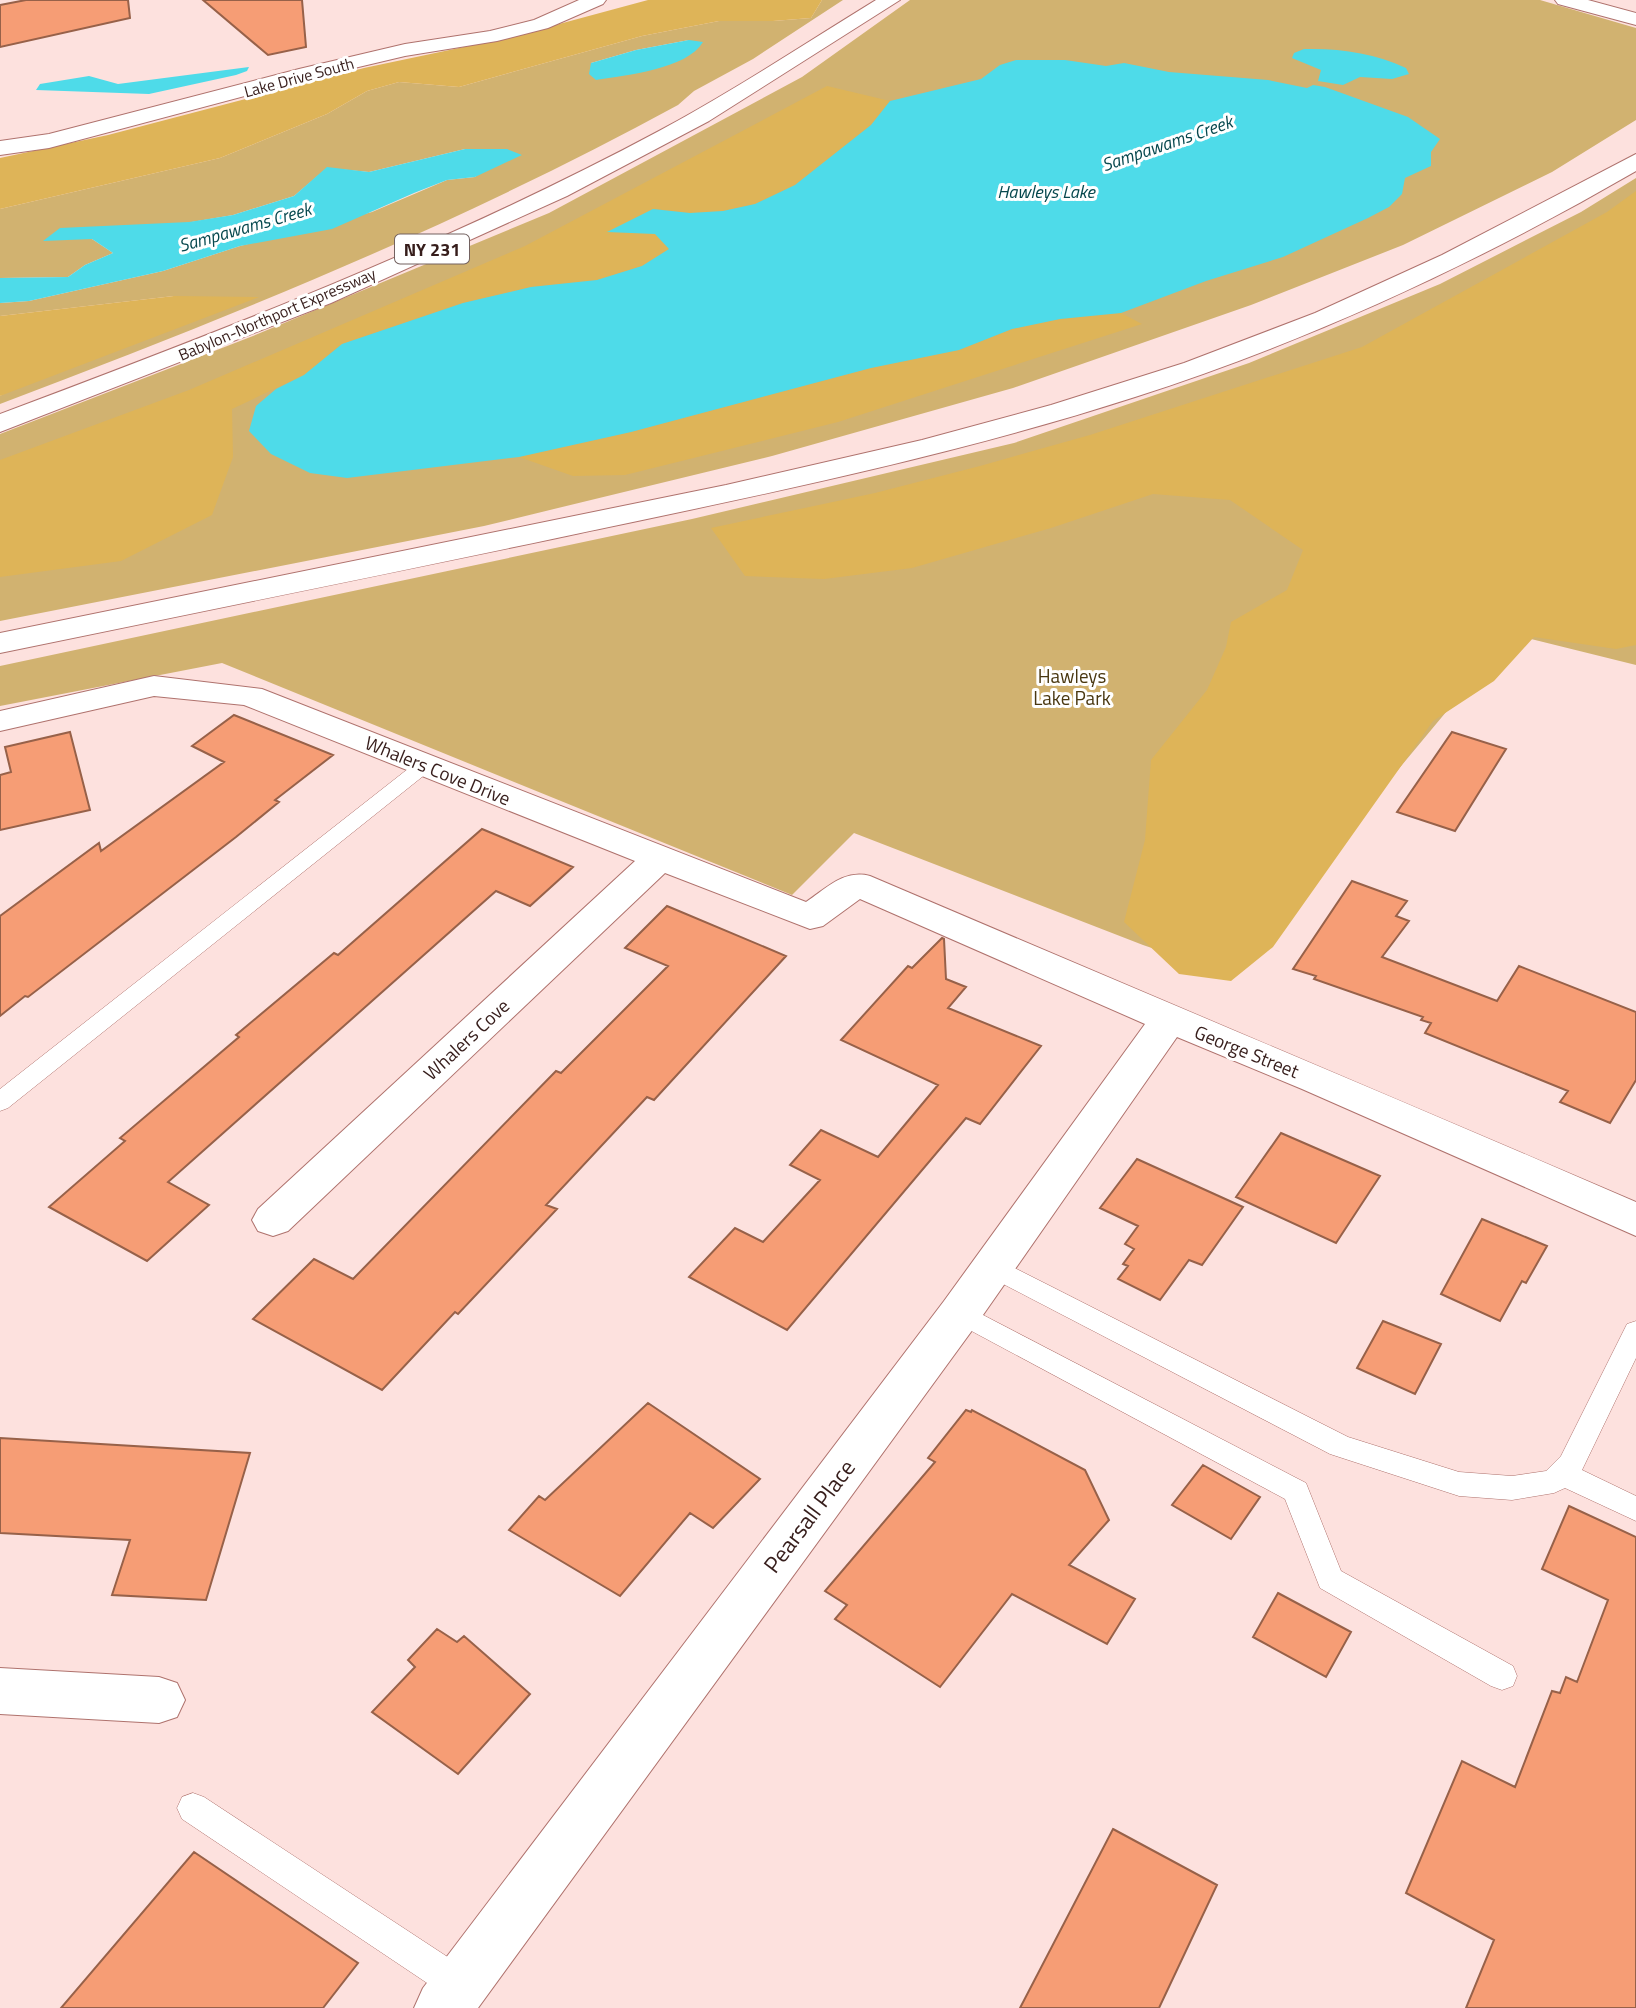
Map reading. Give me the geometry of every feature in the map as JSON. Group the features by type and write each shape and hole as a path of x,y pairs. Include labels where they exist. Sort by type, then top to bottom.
{"main road":[{"name":"Lake Drive South","path":"0,148 49,141 239,93 306,73 405,50 489,37 541,24 596,0"},
{"path":"842,29 877,0"},
{"path":"842,29 890,0"},
{"path":"1565,0 1636,19"},
{"name":"Babylon-Northport Expressway","path":"0,424 243,329 529,205 692,122 764,80 842,29"},
{"path":"592,522 886,442 1118,370 1189,345 1316,297 1476,225 1541,192 1636,135"},
{"path":"0,643 778,484 1076,406 1178,374 1273,339 1427,273 1516,230 1636,161"},
{"name":"Whalers Cove Drive","path":"0,722 154,686 250,696 810,917 857,884"},
{"name":"Whalers Cove","path":"273,1220 660,858"},
{"name":"George Street","path":"857,884 1169,1019 1316,1079 1636,1220"},
{"name":"Pearsall Place","path":"451,1997 960,1313 1169,1019"},
{"path":"0,1691 159,1700"}],"lane":[{"path":"0,1102 425,765"},
{"path":"993,1267 1340,1446 1459,1484 1512,1488 1554,1481 1571,1464 1636,1331"},
{"path":"960,1313 1296,1491 1330,1579 1502,1676"},
{"path":"1560,1474 1636,1509"},
{"path":"193,1808 451,1997"}],"green space":[{"path":"822,0 843,0 753,59 694,91 678,105 513,189 345,266 0,404 0,396 174,296 0,316 0,303 29,301 163,271 240,246 372,212 447,180 475,177 507,149 465,149 369,172 327,168 294,196 233,215 92,239 113,253 85,265 68,277 0,278 0,209 220,158 327,114 367,91 399,82 459,87 642,36 719,21 811,18","holes":["689,40 592,71 591,63 636,50"]},
{"path":"910,0 1540,0 1636,28 1636,120 1552,172 1403,245 1251,305 1013,388 772,456 484,526 0,621 0,434 253,336 549,213 802,77"},
{"name":"Hawleys Lake Park","path":"1636,178 1636,665 1511,634 1228,974 1143,945 854,833 792,895 222,663 0,706 0,666 692,519 1014,443 1249,363 1440,284 1581,212"}],"shaded area":[{"path":"648,0 822,0 811,18 719,21 642,36 459,87 399,82 367,91 327,114 220,158 0,209 0,158 108,135 364,68 511,37"},
{"path":"827,86 890,101 871,125 795,185 755,204 723,211 690,213 653,209 609,232 655,233 669,249 642,266 597,280 531,287 463,303 342,344 304,375 232,409 233,457 212,515 121,561 0,577 0,460 189,390 525,246"},
{"path":"1636,191 1636,645 1616,649 1534,637 1494,681 1433,721 1273,947 1231,981 1179,974 1124,922 1145,840 1151,760 1207,690 1226,647 1231,622 1287,590 1303,550 1230,500 1153,494 1051,528 912,568 824,579 745,576 711,528 875,493 980,466 1090,435 1362,347 1607,212"},
{"path":"174,296 259,297 0,396 0,316"},
{"path":"1121,313 1142,324 838,422 625,475 573,476 519,457 631,432 871,368 959,350 1012,329 1060,319"}],"water":[{"path":"689,40 703,42 684,59 670,65 596,80 589,74 591,63 636,50"},
{"path":"1304,49 1331,49 1369,55 1406,68 1409,74 1392,79 1360,77 1343,85 1318,81 1321,70 1292,58 1294,53"},
{"name":"Hawleys Lake","path":"1016,60 1065,60 1106,66 1124,63 1169,72 1268,80 1307,88 1313,85 1325,87 1408,117 1440,139 1431,152 1431,166 1405,178 1402,194 1389,207 1283,257 1206,281 1121,313 1060,319 1012,329 959,350 871,368 631,432 519,457 347,478 310,473 271,454 249,431 256,406 276,389 304,375 342,344 463,303 531,287 597,280 642,266 669,249 655,234 607,232 653,209 690,213 723,211 755,204 795,185 871,125 890,101 981,79 1000,65"},
{"path":"249,67 247,71 236,75 149,94 36,90 40,84 89,76 118,84"},
{"name":"Sampawams Creek","path":"465,149 507,149 522,155 475,177 447,180 332,229 240,246 163,271 29,301 0,303 0,278 68,277 85,265 113,253 92,239 43,241 60,228 189,222 233,215 294,196 327,167 369,172"}],"building":[{"path":"26,0 128,0 130,18 0,47 0,5"},
{"path":"203,0 302,0 306,47 268,55"},
{"path":"234,715 333,755 275,800 279,802 236,837 0,1016 0,916 99,843 101,851 224,762 192,746"},
{"path":"70,732 90,810 0,830 0,775 11,772 5,747"},
{"path":"1452,732 1506,749 1455,831 1397,812"},
{"path":"482,829 573,867 530,906 496,891 168,1182 209,1205 147,1261 49,1207 125,1141 120,1138 239,1037 236,1035 334,953 338,955"},
{"path":"1352,881 1407,901 1396,916 1409,921 1382,957 1497,1001 1519,966 1636,1012 1636,1080 1610,1123 1560,1102 1568,1091 1425,1033 1431,1023 1421,1020 1423,1017 1314,979 1316,976 1293,969"},
{"path":"667,906 786,956 654,1100 647,1097 546,1205 557,1209 382,1390 253,1319 314,1259 353,1279 556,1071 561,1073 668,966 625,948"},
{"path":"942,938 946,979 966,987 948,1008 1041,1046 980,1124 966,1118 787,1330 689,1277 735,1228 763,1242 820,1180 790,1165 821,1130 878,1157 938,1085 841,1040 908,966 912,968"},
{"path":"1281,1133 1380,1176 1336,1243 1236,1197"},
{"path":"1137,1159 1243,1207 1202,1265 1189,1260 1160,1300 1118,1279 1128,1266 1123,1264 1134,1249 1125,1244 1138,1226 1100,1208"},
{"path":"1482,1219 1547,1246 1526,1283 1522,1281 1500,1321 1441,1294"},
{"path":"1383,1321 1441,1344 1415,1394 1357,1368"},
{"path":"648,1403 760,1479 713,1528 690,1513 620,1596 509,1530 539,1496 545,1500"},
{"path":"966,1410 972,1410 1085,1470 1109,1520 1069,1565 1135,1599 1107,1644 1012,1594 940,1687 835,1619 847,1605 825,1591 935,1462 928,1458"},
{"path":"0,1438 250,1453 206,1600 112,1595 130,1540 0,1533"},
{"path":"1203,1465 1260,1497 1231,1539 1172,1505"},
{"path":"1569,1506 1636,1537 1636,2008 1466,2008 1494,1940 1406,1893 1462,1761 1515,1787 1552,1691 1560,1693 1566,1677 1577,1682 1608,1600 1542,1569"},
{"path":"1278,1593 1351,1632 1326,1677 1253,1637"},
{"path":"437,1629 457,1642 464,1636 530,1694 458,1774 372,1712 415,1667 408,1660"},
{"path":"1113,1829 1217,1885 1159,2008 1020,2008"},
{"path":"194,1852 358,1963 323,2008 61,2008"}]}
